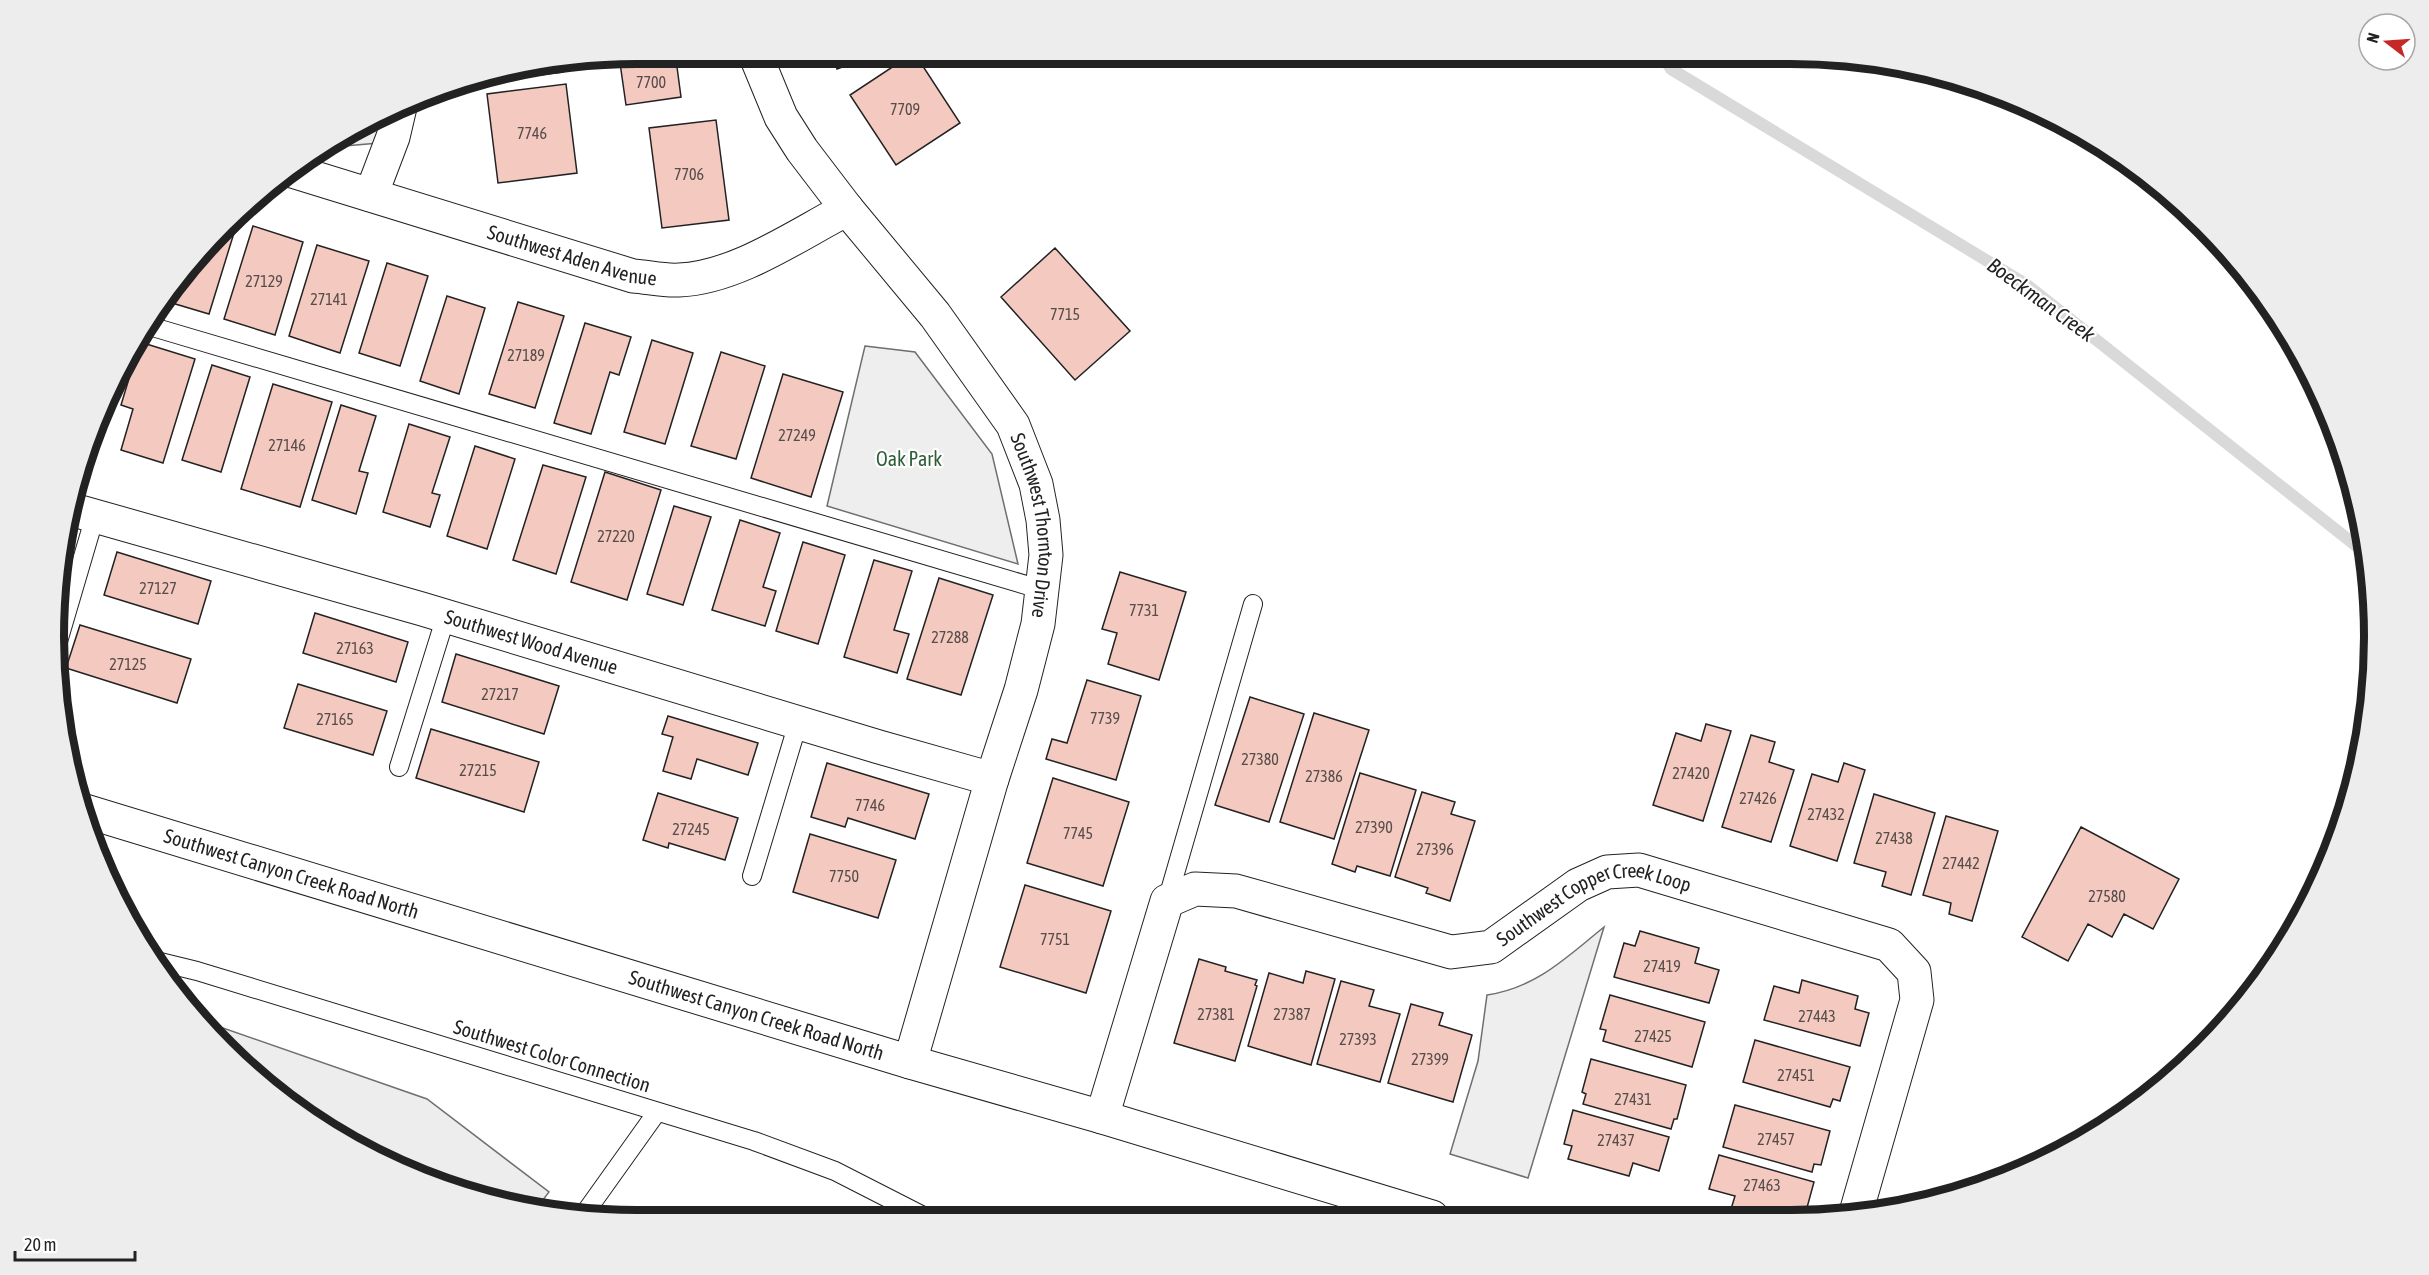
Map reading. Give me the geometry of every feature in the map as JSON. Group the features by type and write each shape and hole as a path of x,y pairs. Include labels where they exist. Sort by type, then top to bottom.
{"street":[{"name":"Southwest Thornton Drive","path":"758,64 781,117 802,150 847,209 935,315 1013,425 1036,484 1043,520 1046,555 1038,624 1021,690 992,779 910,1062"},
{"path":"371,195 393,137 398,118"},
{"name":"Southwest Aden Avenue","path":"302,174 633,276 679,280 720,273 751,260 847,209"},
{"name":"Southwest Wood Avenue","path":"83,513 446,616 798,723 992,779"},
{"name":"Southwest Canyon Creek Road North","path":"92,813 910,1062 1102,1117 1409,1210"},
{"name":"Southwest Copper Creek Loop","path":"1167,901 1195,889 1236,891 1451,952 1491,947 1578,885 1607,872 1639,870 1889,945 1914,972 1917,1000 1858,1207"},
{"path":"1102,1117 1167,901"}],"lane":[{"path":"155,328 1043,590"},
{"path":"66,599 83,513"},
{"path":"1167,901 1253,604"},
{"path":"399,766 446,616"},
{"path":"752,876 798,723"},
{"name":"Southwest Color Connection","path":"167,964 754,1141 835,1171 911,1210"},
{"path":"588,1208 657,1112"}],"green space":[{"path":"380,126 379,143 343,146"},
{"name":"Oak Park","path":"865,346 915,352 992,454 1018,564 827,506"},
{"path":"1604,927 1528,1178 1450,1154 1478,1061 1487,995 1521,986 1550,970"}],"shaded area":[{"path":"217,1026 427,1099 549,1192 541,1202 489,1191 418,1167 384,1151 351,1134 289,1092 232,1043"}],"building":[{"path":"698,64 677,67 681,97 626,105 620,65"},
{"path":"835,64 850,64 837,69"},
{"path":"897,64 922,64 960,123 896,165 850,95"},
{"path":"563,69 563,72 519,77"},
{"path":"566,84 577,173 498,183 487,94"},
{"path":"716,120 729,220 662,228 649,128"},
{"path":"253,226 303,242 275,335 224,319"},
{"path":"235,229 209,314 173,303"},
{"path":"317,245 369,261 340,353 289,336"},
{"path":"1055,248 1130,331 1075,380 1001,297"},
{"path":"387,263 428,276 400,366 359,353"},
{"path":"447,296 485,308 459,394 420,381"},
{"path":"518,302 564,316 535,408 489,394"},
{"path":"585,323 631,337 619,375 610,372 591,434 554,423"},
{"path":"652,340 693,353 665,444 624,432"},
{"path":"146,344 195,359 163,463 121,450 133,409 121,405 132,368"},
{"path":"721,352 765,366 736,459 691,446"},
{"path":"212,365 250,377 221,472 182,460"},
{"path":"783,374 843,392 811,497 751,478"},
{"path":"273,384 332,402 300,507 241,489"},
{"path":"341,405 376,416 359,471 368,473 356,514 312,500"},
{"path":"409,424 450,437 432,493 440,495 430,527 383,512"},
{"path":"475,446 515,459 487,549 447,536"},
{"path":"543,465 586,477 556,574 513,560"},
{"path":"605,472 661,490 627,600 571,582"},
{"path":"674,506 711,517 683,605 647,594"},
{"path":"740,520 780,533 763,587 776,591 765,626 712,610"},
{"path":"803,542 845,555 818,644 776,631"},
{"path":"117,552 211,581 198,624 104,595"},
{"path":"874,560 912,571 894,630 909,634 897,673 844,657"},
{"path":"1120,572 1186,592 1159,680 1108,664 1117,633 1102,629"},
{"path":"939,578 993,595 961,695 907,679"},
{"path":"315,613 408,642 396,682 303,653"},
{"path":"80,625 191,659 177,703 66,668"},
{"path":"456,654 559,686 544,734 442,702"},
{"path":"1087,680 1141,696 1116,780 1046,759 1052,739 1067,743"},
{"path":"298,684 387,711 373,755 284,728"},
{"path":"1250,697 1304,714 1269,822 1215,805"},
{"path":"1314,713 1369,730 1334,839 1280,822"},
{"path":"668,716 758,743 748,775 697,759 691,779 663,771 673,737 662,734"},
{"path":"1706,724 1731,731 1703,821 1653,805 1676,733 1701,741"},
{"path":"431,729 539,762 524,812 416,778"},
{"path":"1751,735 1775,742 1769,762 1794,770 1771,842 1722,827"},
{"path":"827,763 929,794 915,839 848,818 845,827 811,817"},
{"path":"1844,763 1865,770 1837,861 1790,846 1812,774 1838,782"},
{"path":"1360,773 1416,790 1390,876 1357,866 1355,872 1332,864"},
{"path":"1053,778 1129,802 1103,886 1027,863"},
{"path":"1422,792 1455,802 1451,814 1475,821 1450,901 1426,893 1428,888 1395,877"},
{"path":"658,793 738,818 725,860 669,843 668,848 643,840"},
{"path":"1874,794 1935,813 1911,895 1882,886 1886,872 1854,863"},
{"path":"1946,816 1998,831 1972,921 1949,914 1951,903 1923,895"},
{"path":"2081,827 2179,879 2153,929 2124,914 2112,937 2088,924 2068,961 2022,937"},
{"path":"810,834 896,860 878,918 793,892"},
{"path":"1025,885 1111,911 1086,993 1000,967"},
{"path":"1640,931 1699,948 1695,963 1719,970 1709,1003 1614,977 1624,943 1635,946"},
{"path":"1199,959 1226,967 1225,971 1257,980 1235,1061 1174,1043"},
{"path":"1306,971 1335,979 1311,1065 1248,1046 1269,973 1303,983"},
{"path":"1802,980 1858,996 1855,1009 1869,1013 1860,1046 1764,1020 1774,986 1799,993"},
{"path":"1341,981 1374,990 1369,1006 1400,1014 1380,1082 1317,1064"},
{"path":"1610,995 1705,1022 1692,1067 1603,1041 1606,1030 1600,1029"},
{"path":"1411,1004 1443,1013 1439,1025 1472,1035 1453,1102 1388,1083"},
{"path":"1755,1040 1850,1067 1840,1101 1833,1099 1830,1107 1743,1082"},
{"path":"1591,1059 1686,1085 1677,1119 1674,1119 1671,1129 1583,1104 1586,1094 1582,1092"},
{"path":"1735,1105 1830,1131 1821,1165 1814,1164 1812,1172 1723,1147"},
{"path":"1573,1110 1669,1137 1659,1171 1633,1163 1629,1176 1568,1159 1572,1146 1564,1144"},
{"path":"1719,1155 1814,1182 1806,1210 1735,1210 1731,1209 1735,1196 1709,1189"}],"waterway":[{"name":"Boeckman Creek","path":"1668,64 1671,69 2027,285 2357,546"}]}
